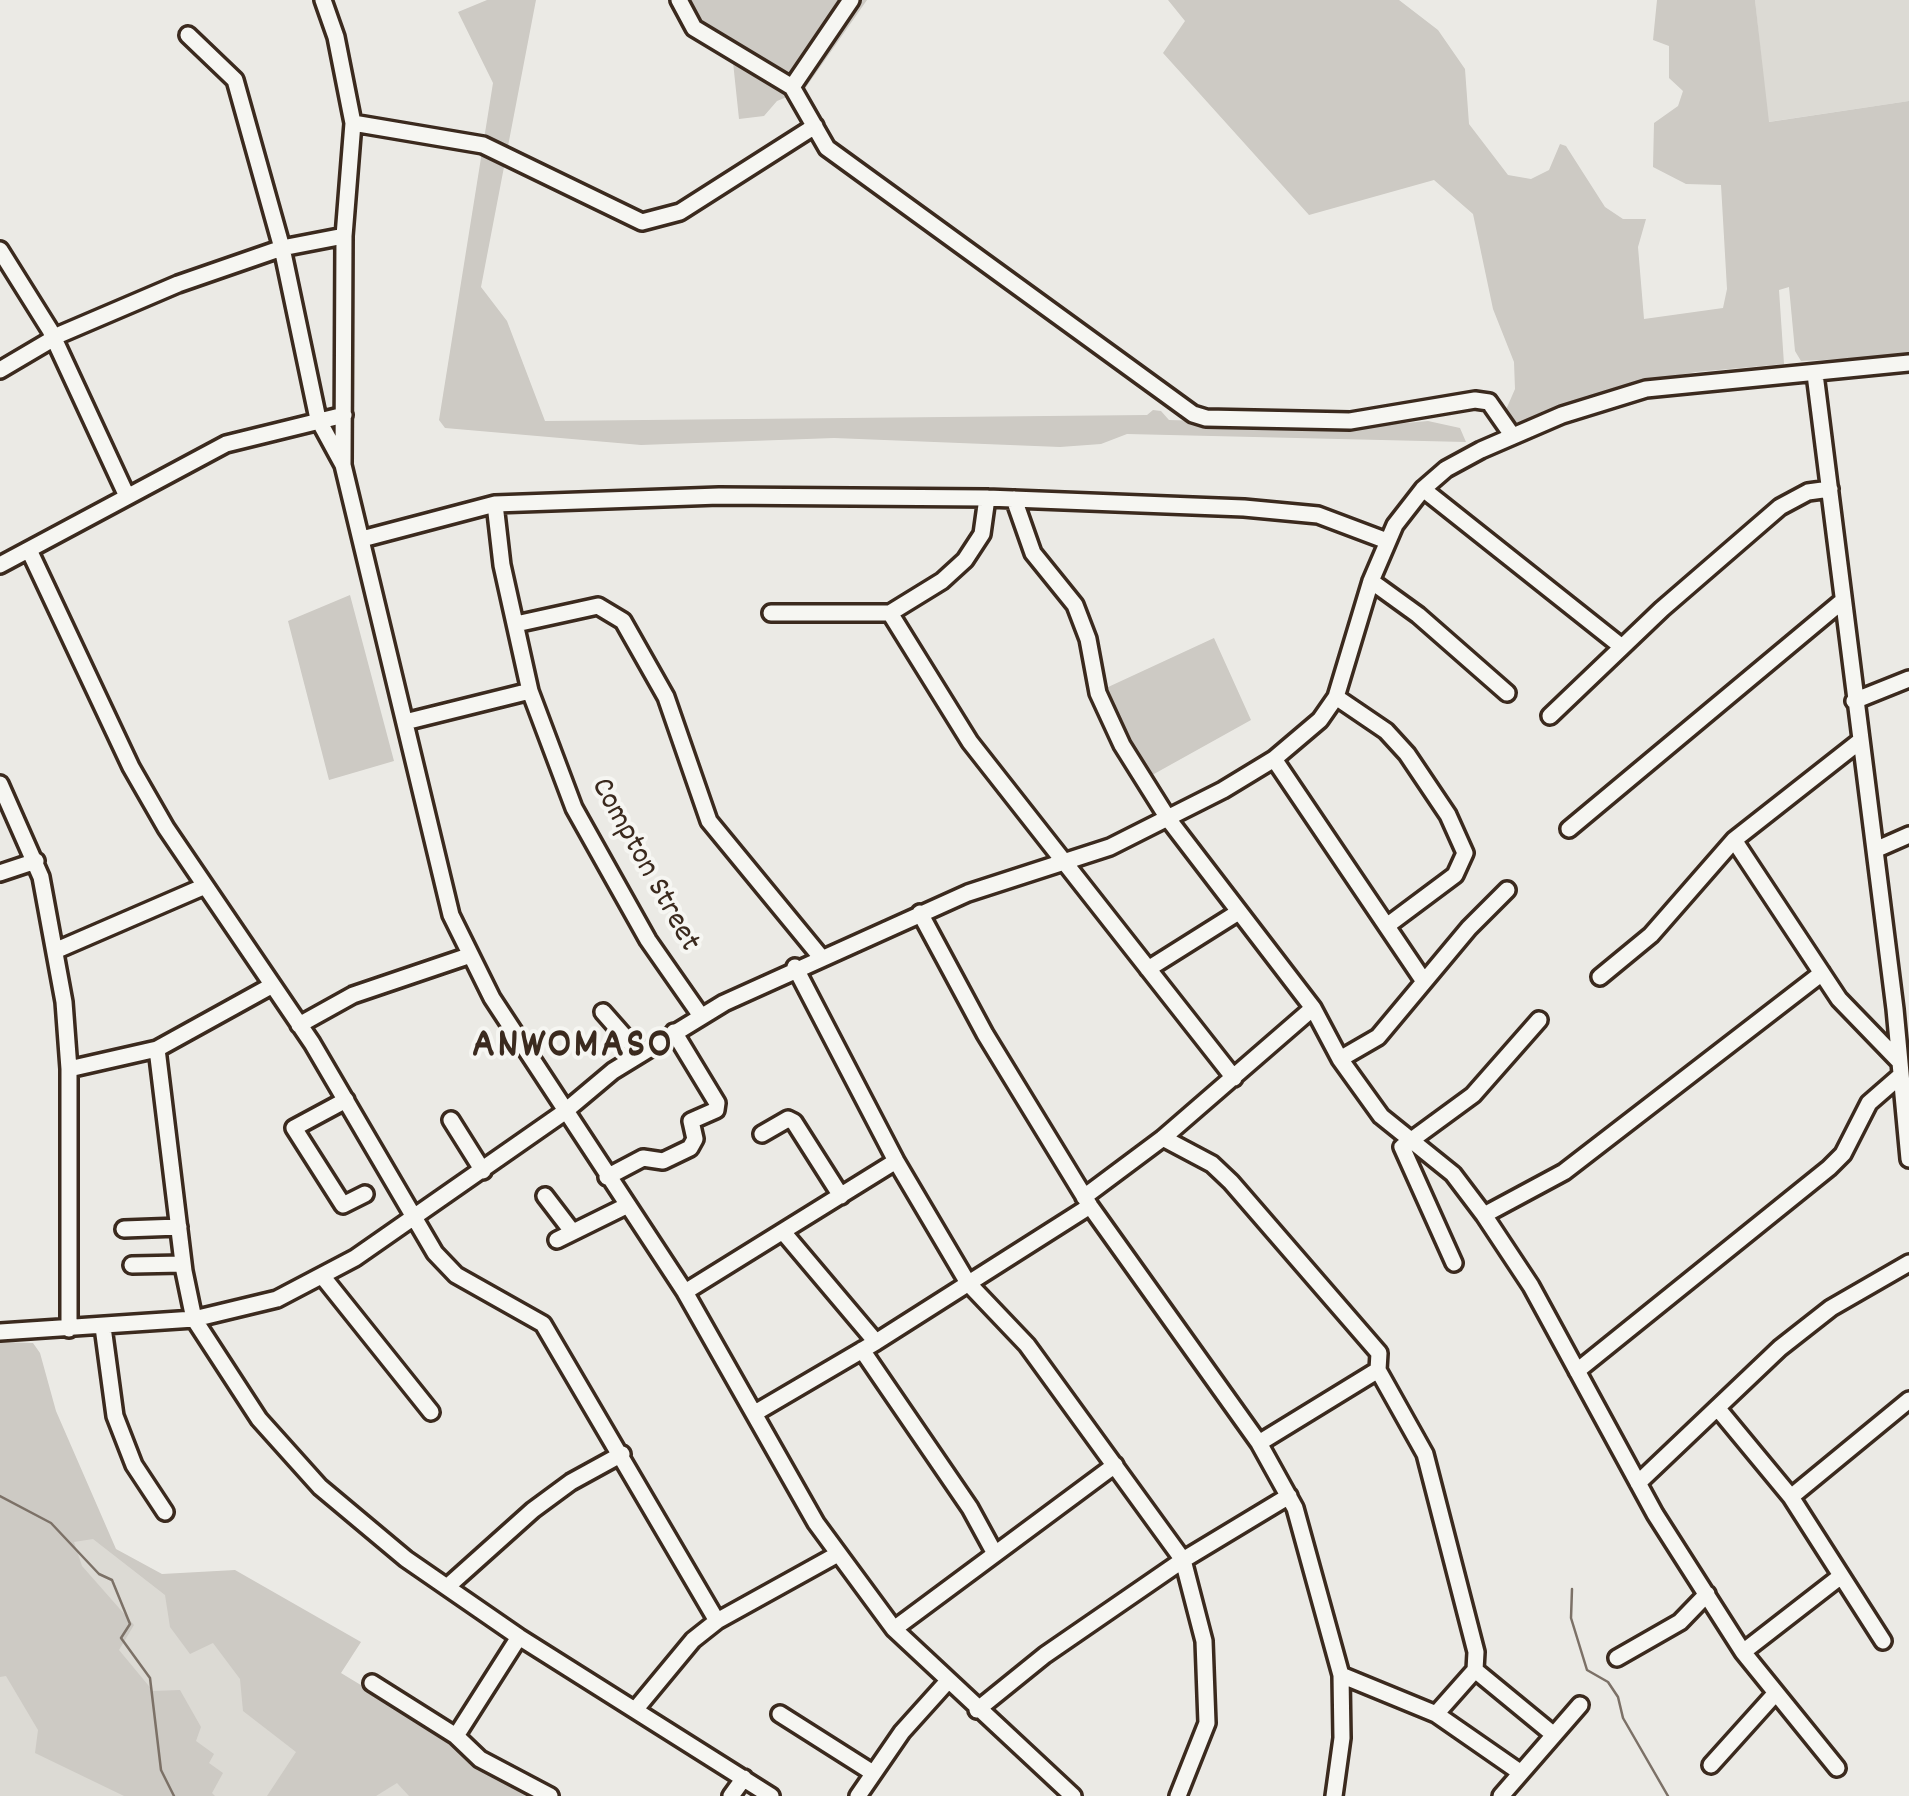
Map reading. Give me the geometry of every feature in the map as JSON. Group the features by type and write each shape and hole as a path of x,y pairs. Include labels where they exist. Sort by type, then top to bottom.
{"street":[{"path":"323,0 336,37 353,122 344,236 343,464"},
{"path":"679,0 694,28 792,87 827,148 1193,414 1206,418 1350,421 1475,400 1490,402 1512,435"},
{"path":"792,87 851,0"},
{"path":"188,35 235,80 282,248 318,420 343,464 451,915 468,956 563,1112 685,1292 795,1488 838,1554 894,1629 1073,1796"},
{"path":"353,122 482,145 642,222 680,212 814,126"},
{"path":"0,370 54,338 178,284 282,248 344,236"},
{"path":"0,250 54,338 126,494"},
{"path":"0,1332 194,1319 259,1306 323,1277 417,1217 640,1054 701,1016 820,956 920,913 1067,864 1169,820 1274,759 1306,735 1336,697 1371,581 1406,507 1446,469 1512,435 1646,389 1909,363"},
{"path":"1814,374 1840,604 1895,1009 1909,1159"},
{"path":"0,565 126,494 226,444 344,416"},
{"path":"1423,489 1622,647"},
{"path":"1550,716 1780,508 1801,494 1830,489"},
{"path":"362,539 495,504 720,496 987,498 1290,511 1318,515 1387,541"},
{"path":"771,613 890,613 942,580 965,560 982,534 987,498"},
{"path":"1014,499 1033,552 1075,606 1088,639 1098,693 1122,745 1169,820 1314,1008 1340,1060 1381,1116 1453,1174 1484,1214 1531,1286 1638,1483 1706,1594 1774,1695 1836,1768"},
{"name":"Compton Street","path":"495,504 502,565 530,691 574,808 648,940 701,1016"},
{"path":"30,550 132,767 205,886 300,1025 450,1270 543,1324 717,1620"},
{"path":"1371,581 1418,615 1508,693"},
{"path":"1569,829 1840,604"},
{"path":"516,624 598,606 623,621 666,697 709,821 820,956"},
{"path":"890,613 970,742 1234,1078"},
{"path":"1854,701 1909,679"},
{"path":"405,722 530,691"},
{"path":"1336,697 1386,731 1407,754 1448,815 1465,852 1455,875 1388,925"},
{"path":"1600,977 1650,934 1734,840 1860,741"},
{"path":"1274,759 1423,980"},
{"path":"0,784 36,861 56,950 69,1069 69,1329"},
{"path":"1875,850 1909,834"},
{"path":"1734,840 1822,974 1899,1068"},
{"path":"0,872 36,861"},
{"path":"56,950 205,886"},
{"path":"1340,1060 1378,1036 1423,980 1507,890"},
{"path":"920,913 986,1034 1087,1201 1259,1443 1289,1496 1342,1675 1342,1738 1334,1796"},
{"path":"1148,968 1237,913"},
{"path":"300,1025 353,995 468,956"},
{"path":"796,968 896,1161 968,1284 1027,1345 1183,1560 1204,1640 1206,1724 1178,1796"},
{"path":"1484,1214 1564,1172 1822,974"},
{"path":"69,1069 157,1049 271,986"},
{"path":"1895,1009 1909,997"},
{"path":"754,1413 968,1284 1087,1201 1314,1008"},
{"path":"603,1012 640,1054"},
{"path":"1454,1262 1402,1156 1408,1140 1473,1094 1539,1020"},
{"path":"607,1178 643,1158 663,1161 690,1148 695,1140 691,1120 716,1110 717,1103 674,1032"},
{"path":"157,1049 183,1264 194,1319 259,1419 320,1487 447,1587 771,1796"},
{"path":"1577,1371 1829,1168 1843,1154 1869,1103 1899,1068"},
{"path":"346,1100 294,1128 342,1206 365,1194"},
{"path":"762,1134 788,1119 794,1122 841,1196"},
{"path":"452,1120 483,1170"},
{"path":"1162,1138 1212,1164 1231,1182 1374,1345 1380,1361 1378,1370 1425,1454 1476,1652 1475,1670 1436,1714"},
{"path":"685,1292 896,1161"},
{"path":"545,1196 564,1235 626,1206"},
{"path":"124,1228 179,1226"},
{"path":"784,1232 869,1346 994,1552"},
{"path":"1638,1483 1805,1328 1909,1263"},
{"path":"132,1265 183,1264"},
{"path":"323,1277 430,1412"},
{"path":"103,1327 115,1416 134,1465 165,1512"},
{"path":"1259,1443 1378,1370"},
{"path":"1792,1497 1909,1400"},
{"path":"1719,1410 1792,1497 1883,1641"},
{"path":"447,1587 532,1510 571,1482 622,1454"},
{"path":"894,1629 994,1552 1026,1535 1115,1465"},
{"path":"977,1710 1045,1655 1183,1560 1289,1496"},
{"path":"635,1710 692,1640 717,1620 838,1554"},
{"path":"1743,1652 1840,1576"},
{"path":"1617,1658 1680,1622 1706,1594"},
{"path":"456,1736 520,1637"},
{"path":"1475,1670 1554,1735"},
{"path":"1342,1675 1436,1714 1522,1772"},
{"path":"858,1796 923,1706 947,1682"},
{"path":"372,1683 456,1736 480,1759 550,1796"},
{"path":"1711,1765 1774,1695"},
{"path":"1501,1796 1580,1706"},
{"path":"780,1714 873,1773"},
{"path":"731,1796 744,1778"}],"shaded area":[{"path":"487,0 536,0 481,287 507,321 545,421 1147,415 1153,410 1161,411 1169,420 1372,426 1428,421 1460,428 1466,442 1127,434 1101,444 1060,447 834,438 641,445 445,428 439,420 493,83 458,12"},
{"path":"670,0 867,0 804,90 777,101 764,116 739,119 733,62 682,21"},
{"path":"1168,0 1399,0 1438,30 1465,69 1469,124 1508,175 1531,179 1549,170 1560,144 1566,146 1605,207 1623,219 1646,219 1638,247 1644,319 1723,308 1727,289 1721,185 1686,184 1653,167 1654,123 1678,106 1683,91 1669,78 1669,46 1653,40 1657,0 1755,0 1769,122 1909,101 1909,356 1801,361 1795,351 1789,287 1779,290 1784,364 1696,372 1619,386 1508,426 1505,412 1515,389 1514,362 1493,309 1473,214 1434,180 1309,215 1163,53 1185,21"},
{"path":"1755,0 1909,0 1909,101 1768,122"},
{"path":"350,595 394,761 329,780 288,621"},
{"path":"1214,638 1251,720 1145,779 1106,688"},
{"path":"0,1342 33,1343 40,1353 56,1411 116,1549 162,1574 235,1570 361,1642 341,1673 544,1796 409,1796 397,1783 376,1796 267,1796 296,1752 243,1711 240,1679 213,1643 190,1654 170,1627 165,1595 93,1539 74,1542 82,1566 134,1625 119,1650 153,1691 180,1690 201,1727 196,1741 214,1754 209,1763 223,1773 212,1793 215,1796 124,1796 35,1753 38,1730 6,1676 0,1677"},
{"path":"0,1423 115,1555 531,1796 0,1796"}],"waterway":[{"path":"0,1496 51,1523 99,1574 112,1580 130,1624 121,1638 150,1678 161,1770 174,1796"},
{"path":"1572,1589 1571,1618 1587,1670 1608,1682 1618,1697 1623,1718 1668,1796"}],"district":[{"name":"ANWOMASO","path":"573,1049"}]}
